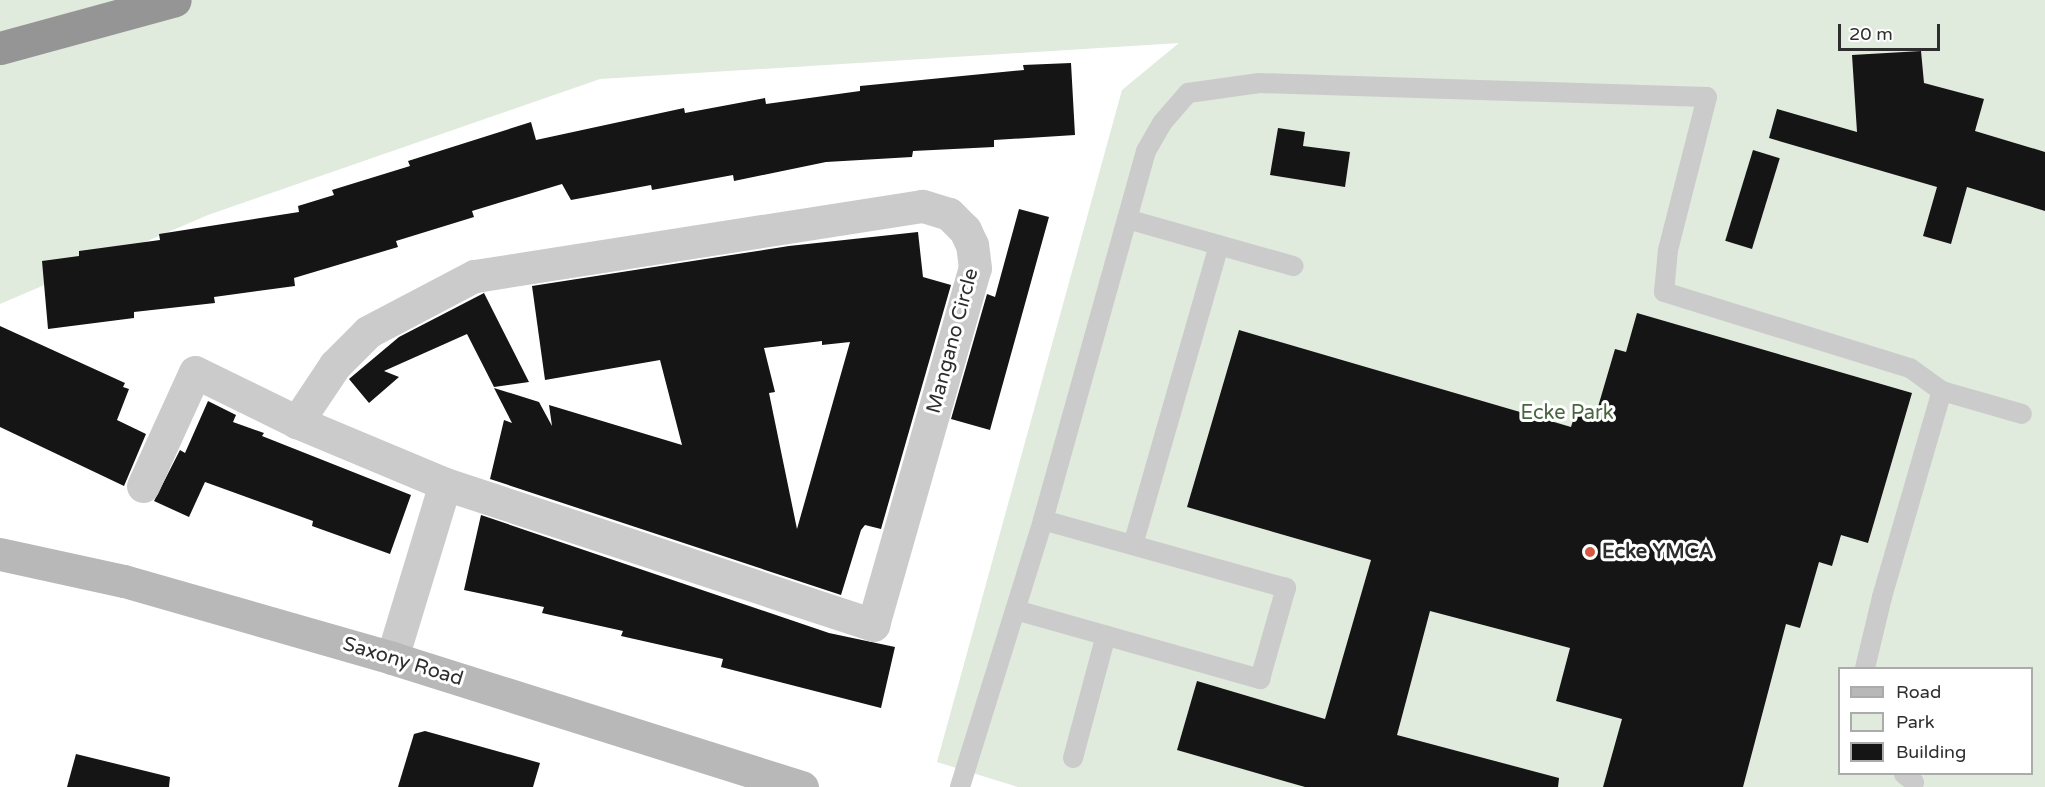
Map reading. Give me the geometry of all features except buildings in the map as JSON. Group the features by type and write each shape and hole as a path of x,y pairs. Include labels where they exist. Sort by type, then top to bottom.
{"highway":[{"path":"0,48 175,0"}],"street":[{"name":"Mangano Circle","path":"143,486 195,372 297,422 445,484 873,625 975,268 972,245 965,230 949,214 922,207 474,276 368,332 335,364 297,422"},
{"path":"392,658 445,484"},
{"name":"Saxony Road","path":"0,554 124,581 392,658 802,787"}],"lane":[{"path":"960,787 1043,520 1146,151 1162,123 1188,93 1259,83 1707,97 1668,250 1664,292 1910,368 1942,392 2022,414"},
{"path":"1127,219 1293,266"},
{"path":"1133,545 1219,245"},
{"path":"1865,667 1882,597 1942,392"},
{"path":"1016,610 1260,679 1286,588 1043,520"},
{"path":"1073,758 1106,635"}],"green space":[{"name":"Ecke Park","path":"0,0 2045,0 2045,787 1018,787 937,762 1122,90 1179,43 600,79 208,215 0,304"}],"place":[{"name":"Ecke YMCA","path":"1590,552"}]}
